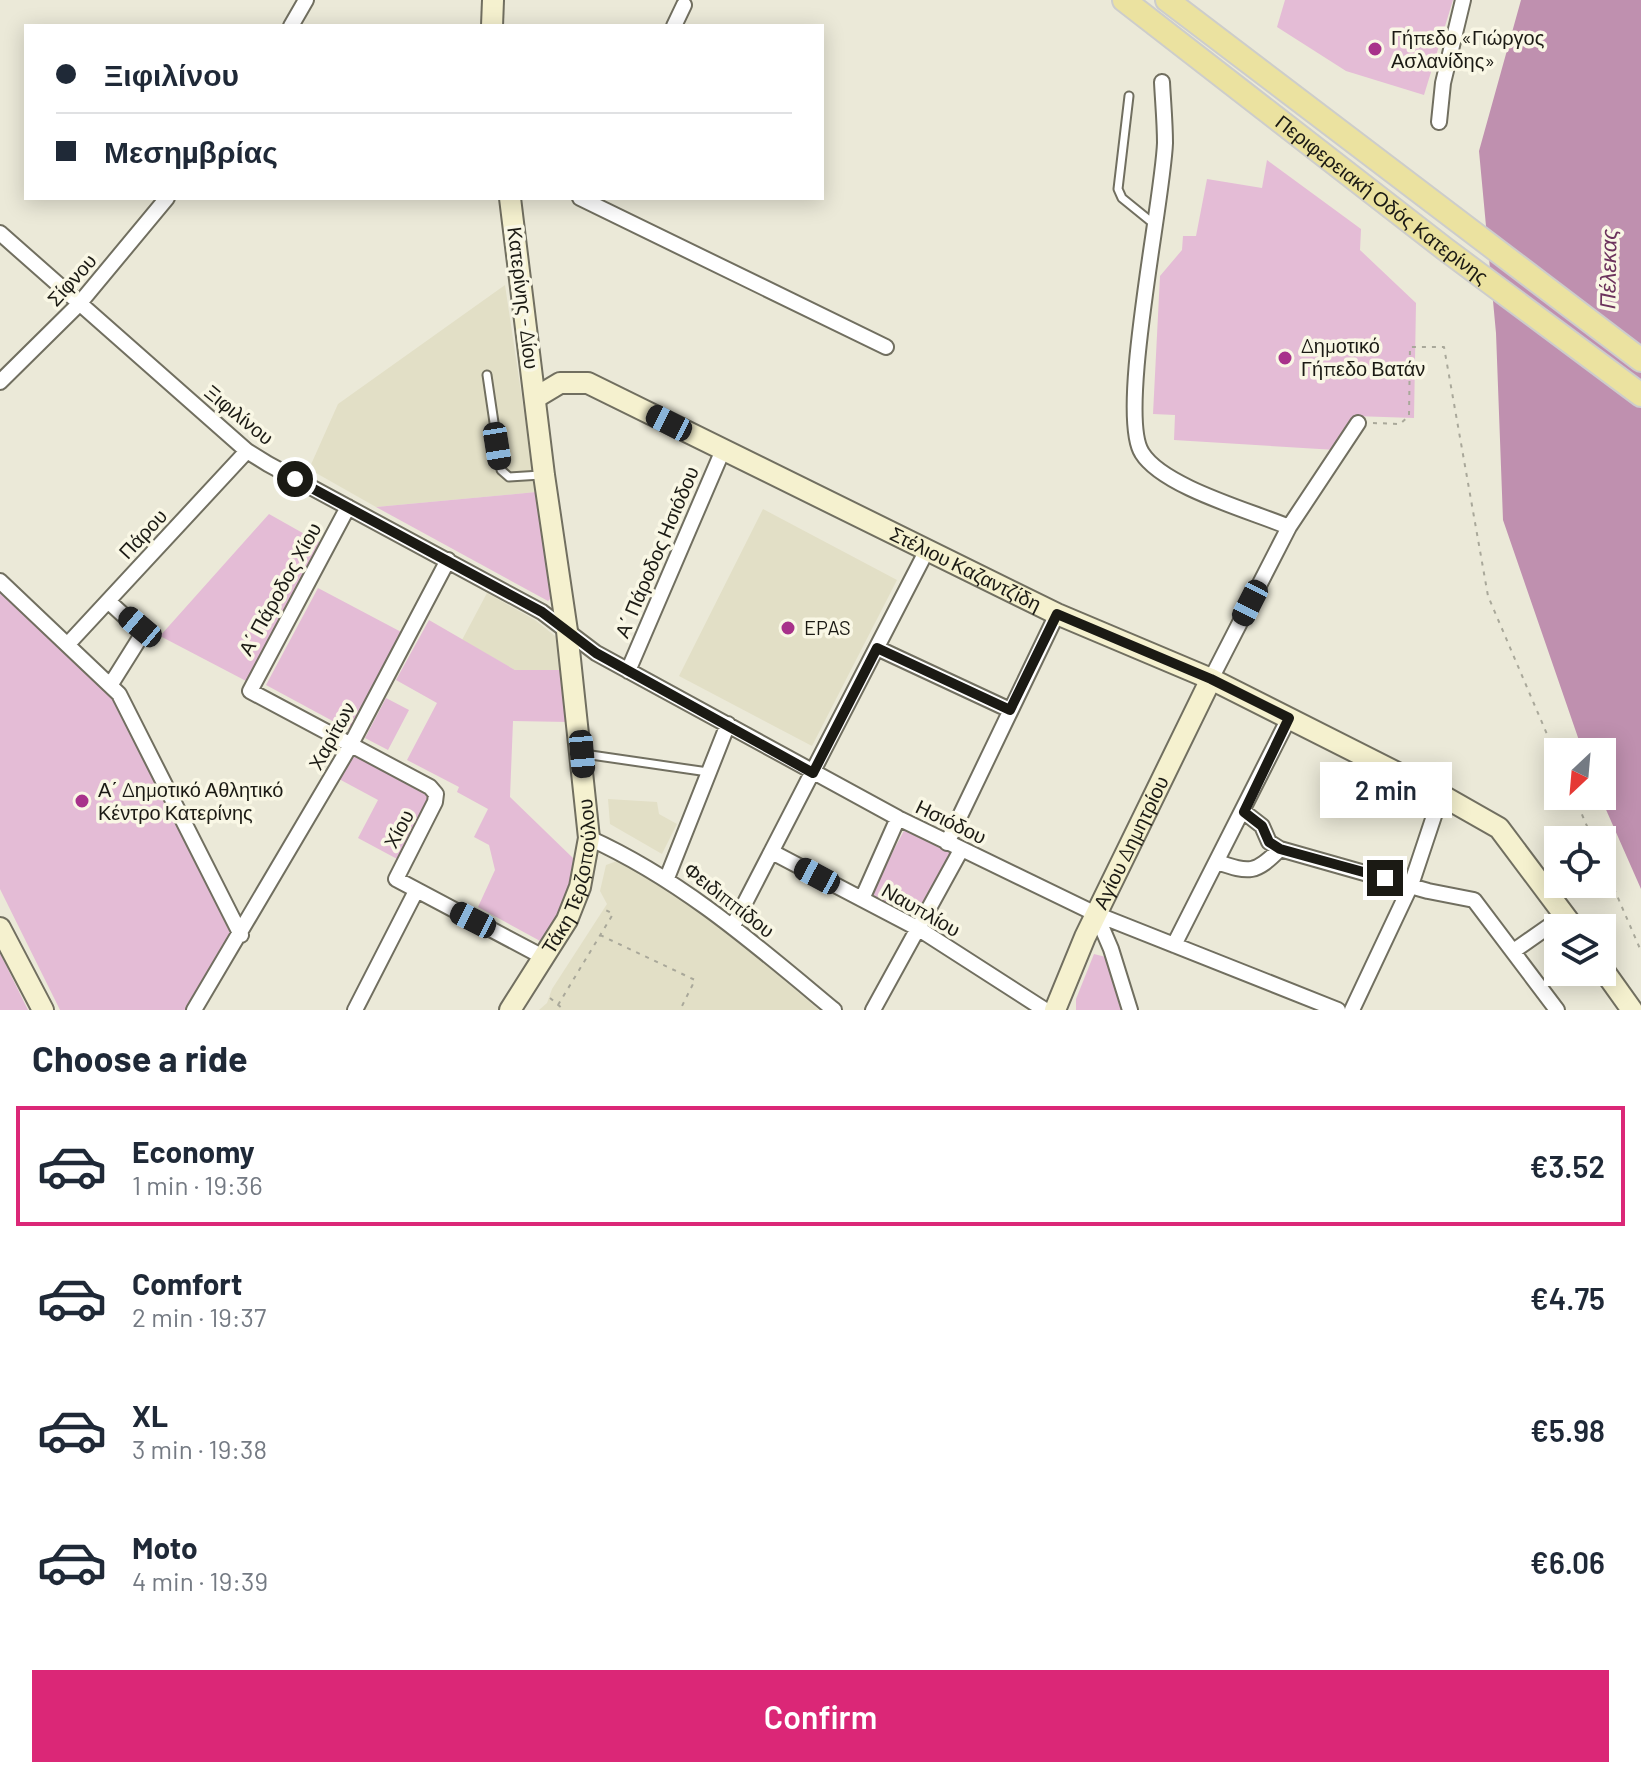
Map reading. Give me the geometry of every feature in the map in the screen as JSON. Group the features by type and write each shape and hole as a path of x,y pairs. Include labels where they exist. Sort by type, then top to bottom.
{"main road":[{"name":"Περιφερειακή Οδός Κατερίνης","path":"1124,0 1445,249 1641,395"},
{"name":"Περιφερειακή Οδός Κατερίνης","path":"1167,0 1450,218 1641,360"}],"street":[{"path":"292,24 306,0"},
{"path":"492,24 493,0"},
{"path":"1439,122 1443,83 1463,0"},
{"path":"675,24 684,5"},
{"path":"1162,82 1165,143 1138,360 1136,428 1140,452 1157,469 1180,482 1289,527"},
{"name":"Σίφνου","path":"0,382 79,304 165,200"},
{"name":"Κατερίνης - Δίου","path":"510,200 535,398"},
{"path":"588,200 886,347"},
{"name":"Ξιφιλίνου","path":"0,233 247,451 542,612 567,631"},
{"name":"Στέλιου Καζαντζίδη","path":"535,398 560,383 588,383 1057,614 1211,679 1289,718 1499,828 1563,914"},
{"name":"Τάκη Τερζοπούλου","path":"510,1010 545,958 580,887 589,838 567,631 535,398"},
{"path":"1211,679 1289,527 1358,423"},
{"name":"Α΄ Πάροδος Ησιόδου","path":"628,671 723,450"},
{"name":"Πάρου","path":"68,644 247,451"},
{"name":"Α΄ Πάροδος Χίου","path":"250,691 250,684 348,507"},
{"path":"733,926 927,550"},
{"name":"Χαρίτων","path":"194,1010 350,746 448,560"},
{"path":"0,581 111,684 241,935"},
{"path":"108,601 143,633 111,684"},
{"path":"873,1010 919,929 1010,710 1057,614"},
{"name":"Ησιόδου","path":"567,631 628,671 954,846 1096,914 1338,1010"},
{"path":"877,648 1010,710"},
{"name":"Αγίου Δημητρίου","path":"1055,1010 1096,914 1211,679"},
{"name":"Χίου","path":"250,691 430,787 436,794 396,879 416,891"},
{"path":"1174,945 1289,718"},
{"path":"667,878 728,724"},
{"path":"1352,1010 1411,885 1441,795"},
{"path":"1244,812 1262,826 1269,842 1280,849 1474,900 1515,950 1557,1010"},
{"path":"862,899 898,818"},
{"name":"Φειδιππίδου","path":"589,838 667,878 733,926 834,1010"},
{"path":"1217,862 1249,871 1262,867 1280,849"},
{"name":"Ναυπλίου","path":"772,852 919,929 1045,1010"},
{"path":"355,1010 416,891 545,958"},
{"path":"1096,914 1111,949 1130,1010"},
{"path":"0,928 43,1010"},
{"path":"1515,950 1544,935"},
{"path":"1615,986 1632,1010"}],"lane":[{"path":"1129,96 1118,189 1122,198 1156,226"},
{"path":"487,375 501,470 509,477 544,475"},
{"path":"582,754 708,772"}],"path":[{"path":"1358,423 1406,422 1409,416 1410,347 1438,345 1447,353 1488,596 1549,738"},
{"path":"1616,893 1641,951"},
{"path":"558,1005 613,914 604,909"},
{"path":"600,935 695,980 680,1010"},
{"path":"550,998 564,1010"}],"shaded area":[{"name":"Γήπεδο «Γιώργος Ασλανίδης»","path":"1285,0 1453,0 1424,95 1346,71 1277,27"},
{"name":"Δημοτικό Γήπεδο Βατάν","path":"1267,160 1361,229 1360,250 1416,303 1414,418 1354,416 1353,426 1336,450 1174,440 1175,415 1153,414 1160,276 1182,250 1183,236 1196,236 1207,179 1262,188"},
{"path":"505,285 536,492 376,507 309,469 338,404"},
{"path":"536,492 553,596 548,601 376,507"},
{"name":"EPAS","path":"763,509 897,580 812,746 679,676"},
{"path":"269,514 324,545 248,682 160,636"},
{"name":"Α΄ Δημοτικό Αθλητικό Κέντρο Κατερίνης","path":"0,587 110,689 233,939 224,944 186,1010 60,1010 0,889"},
{"path":"318,588 405,634 353,732 266,685"},
{"path":"487,593 535,620 560,640 563,670 515,670 462,640"},
{"path":"429,620 515,670 563,670 569,722 513,721 510,797 576,861 565,900 542,942 478,907 495,870 489,845 474,837 488,809 457,792 459,787 407,760 437,703 396,680"},
{"path":"386,698 409,710 388,750 365,738"},
{"path":"352,754 428,796 429,802 399,860 358,838 378,800 339,779"},
{"path":"608,799 657,802 659,814 677,824 662,854 610,824"},
{"path":"906,827 956,855 917,921 869,896"},
{"path":"620,860 719,924 819,1010 539,1010 547,1003 552,989 607,904 600,891 606,865"},
{"path":"0,953 28,1010 0,1010"},
{"path":"1094,954 1106,957 1122,1010 1076,1010 1076,999"}],"water":[{"name":"Πέλεκας","path":"1521,0 1641,0 1641,889 1616,826 1606,810 1616,810 1616,738 1578,738 1503,520 1496,333 1479,151"}],"place":[{"name":"Γήπεδο «Γιώργος Ασλανίδης»","path":"1375,49"},
{"name":"Δημοτικό Γήπεδο Βατάν","path":"1285,358"},
{"name":"EPAS","path":"788,628"},
{"name":"Α΄ Δημοτικό Αθλητικό Κέντρο Κατερίνης","path":"82,801"}],"route":[{"path":"295,479 542,612 596,653 813,773 877,648 1010,710 1057,614 1211,679 1289,718 1244,812 1262,826 1269,842 1280,849 1385,878"}]}
